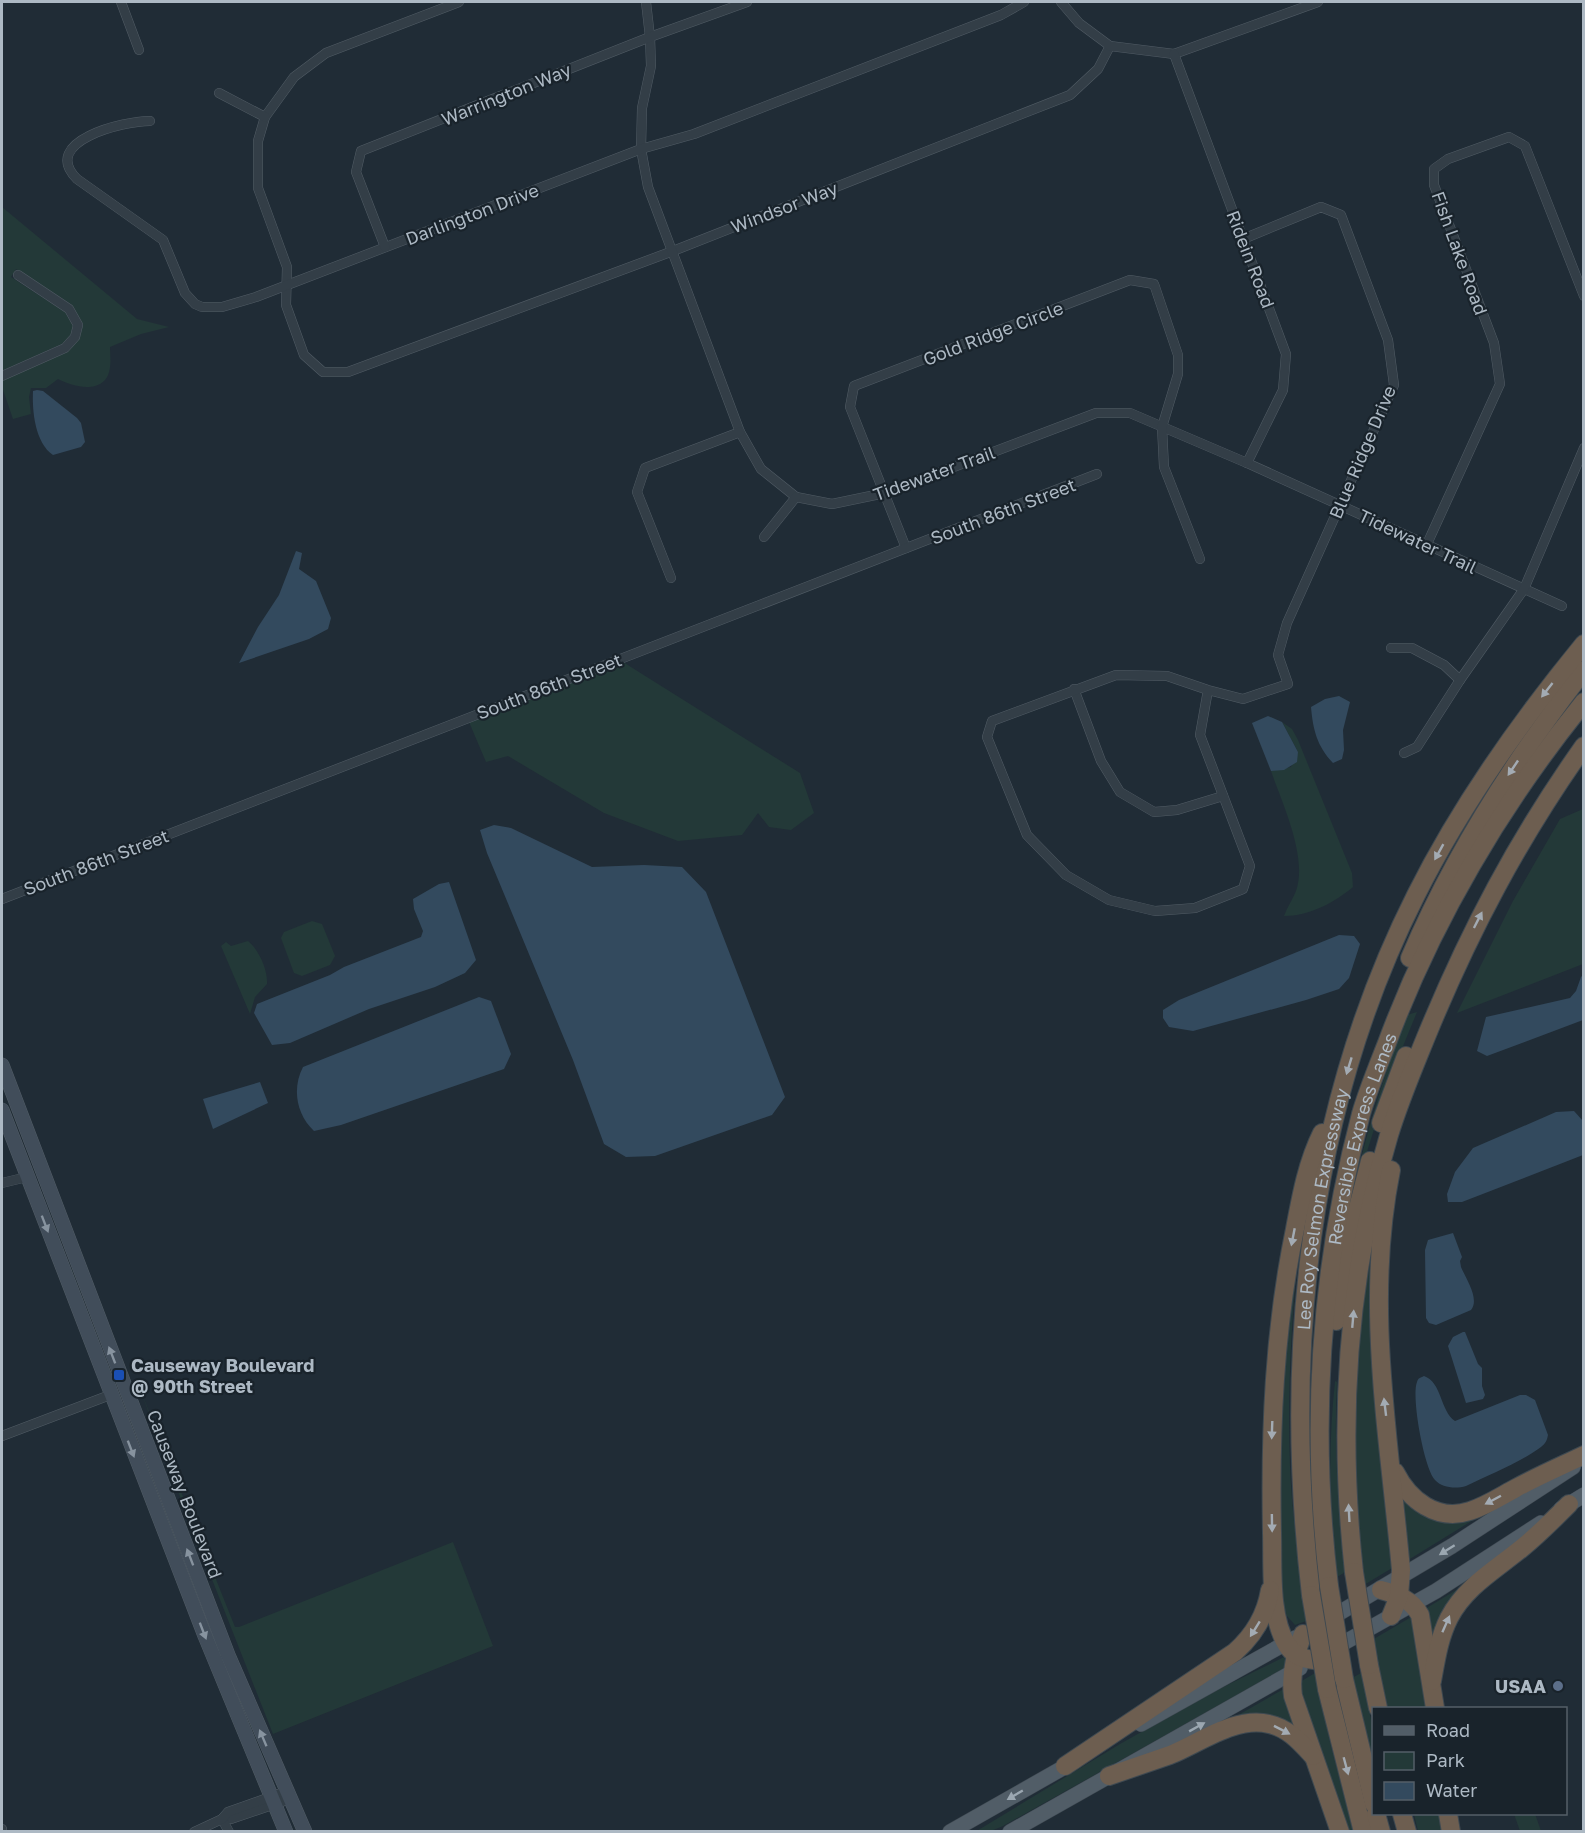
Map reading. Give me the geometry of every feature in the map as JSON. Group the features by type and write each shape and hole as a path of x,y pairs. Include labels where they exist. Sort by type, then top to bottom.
{"highway":[{"name":"Lee Roy Selmon Expressway","path":"1363,1832 1327,1689 1311,1594 1303,1496 1300,1416 1302,1334 1317,1204 1338,1102 1360,1029 1403,922 1450,833 1509,742 1548,688 1584,644"},
{"path":"1403,988 1429,916 1483,816 1533,738 1584,670"},
{"name":"Reversible Express Lanes","path":"1372,1796 1344,1679 1329,1586 1321,1500 1322,1347 1342,1194 1362,1112 1390,1020 1403,988 1486,843 1536,766 1584,702"},
{"path":"1320,1414 1330,1372 1338,1304 1350,1239 1362,1188 1387,1103 1433,1007 1451,977 1517,848 1584,746"},
{"path":"1378,1707 1369,1665 1349,1529 1347,1394 1354,1310 1373,1197 1389,1133 1405,1094 1433,1007"},
{"path":"1405,1094 1387,1194 1379,1269 1379,1349 1404,1593 1420,1615 1435,1707"},
{"path":"1338,1102 1319,1139 1293,1239 1281,1306 1271,1446 1273,1574 1277,1618 1291,1649 1293,1696 1340,1832"},
{"path":"1391,1465 1405,1489 1419,1503 1435,1511 1455,1514 1475,1509 1584,1458"},
{"path":"1432,1681 1439,1642 1449,1618 1461,1599 1576,1499"},
{"path":"1065,1766 1221,1663 1242,1646 1253,1633 1264,1612 1273,1574"},
{"path":"1381,1590 1404,1593"},
{"path":"1391,1616 1404,1593"},
{"path":"1291,1649 1303,1634"},
{"path":"1291,1649 1314,1660"},
{"path":"1109,1776 1171,1754 1227,1729 1249,1723 1268,1724 1284,1730 1296,1738 1312,1756"},
{"path":"1376,1815 1381,1832"},
{"path":"1402,1815 1407,1832"},
{"path":"1448,1815 1451,1832"}],"main road":[{"name":"Causeway Boulevard","path":"2,1065 224,1644 305,1832"},
{"path":"2,1091 29,1158 38,1161"},
{"name":"Causeway Boulevard","path":"2,1110 110,1395 212,1654 286,1832"},
{"path":"27,1177 44,1191 63,1239 72,1250"},
{"path":"1404,1593 1584,1458"},
{"path":"1404,1593 1478,1564 1576,1499"},
{"path":"1303,1634 1381,1590"},
{"path":"1010,1832 1391,1616"},
{"path":"950,1832 1065,1766 1291,1649"}],"street":[{"path":"121,2 139,50"},
{"path":"219,93 264,117 294,78 326,53 459,2"},
{"name":"Tidewater Trail","path":"646,2 651,66 642,108 641,149 648,187 740,432 762,469 796,497 832,504 885,493 1096,413 1130,412 1562,606"},
{"name":"Warrington Way","path":"385,247 357,172 361,151 650,37 747,2"},
{"name":"Darlington Drive","path":"150,121 135,121 77,142 70,150 67,159 72,174 163,240 185,293 195,304 202,307 222,307 256,297 641,149 716,126 1001,15 1024,2"},
{"path":"1061,2 1079,23 1110,46 1174,54 1318,2"},
{"name":"Windsor Way","path":"264,117 258,141 258,188 287,267 286,305 304,355 323,372 348,372 673,251 1070,95 1098,69 1110,46"},
{"name":"Ridein Road","path":"1174,54 1286,354 1283,390 1247,463"},
{"name":"Fish Lake Road","path":"1427,544 1500,384 1494,343 1434,185 1434,169 1448,159 1509,137 1526,146 1582,285 1584,296"},
{"name":"Blue Ridge Drive","path":"1208,690 1243,699 1288,684 1278,655 1287,623 1394,385 1388,340 1341,215 1321,207 1243,239"},
{"path":"2,376 65,348 75,337 78,325 69,309 18,275"},
{"name":"Gold Ridge Circle","path":"906,548 850,406 854,387 1130,280 1154,284 1178,355 1178,374 1162,427"},
{"path":"1162,427 1164,466 1200,559"},
{"path":"671,578 637,492 645,468 740,432"},
{"path":"1404,753 1417,747 1460,680 1524,589 1584,448"},
{"name":"South 86th Street","path":"2,899 1097,474"},
{"path":"764,537 796,497"},
{"path":"1391,648 1412,648 1444,665 1460,680"},
{"path":"1116,675 1167,676 1208,690 1200,735 1250,866 1243,889 1196,908 1155,911 1109,900 1066,875 1027,835 987,737 992,721 1116,675"},
{"path":"1074,690 1101,761 1120,792 1154,812 1177,810 1223,796"},
{"path":"2,1183 27,1177"},
{"path":"2,1436 110,1395"},
{"path":"194,1832 222,1819 231,1819 289,1795"},
{"path":"222,1819 229,1832"}],"green space":[{"path":"2,207 137,319 169,327 141,334 110,347 108,376 97,385 81,387 58,379 46,388 31,388 29,397 31,414 13,419 2,387 2,380 67,352 82,325 72,305 16,269 11,277 65,312 73,326 70,336 62,344 2,371"},
{"path":"623,662 800,773 814,813 791,830 769,827 758,813 742,835 678,841 604,813 508,756 486,762 469,722"},
{"path":"1282,722 1292,729 1298,740 1352,873 1353,887 1321,908 1303,914 1284,916 1296,891 1299,862 1292,830 1271,771 1291,767 1298,752"},
{"path":"1583,809 1583,964 1457,1013 1513,901 1560,819"},
{"path":"312,921 322,924 335,956 330,965 302,976 294,973 281,938 284,932"},
{"path":"248,941 259,955 267,979 267,984 255,997 250,1014 221,946 226,942 231,946"},
{"path":"1417,1012 1392,1073 1349,1208 1367,1135 1390,1062 1407,1015"},
{"path":"1300,1233 1291,1350 1289,1437 1292,1505 1306,1621 1295,1625 1280,1608 1274,1433"},
{"path":"1371,1257 1376,1257 1397,1565 1364,1585 1355,1462 1360,1338"},
{"path":"1335,1381 1337,1382 1337,1476 1347,1571 1337,1577 1330,1479"},
{"path":"140,1389 235,1627 453,1542 493,1646 273,1734"},
{"path":"1397,1487 1403,1492 1478,1517 1405,1562"},
{"path":"1471,1581 1434,1645 1425,1609"},
{"path":"1413,1616 1431,1707 1388,1707 1372,1640"},
{"path":"1284,1657 1287,1658 1284,1669 1003,1826 991,1831 975,1832 1120,1744 1205,1696"},
{"path":"1363,1672 1372,1724 1372,1763 1352,1678"},
{"path":"1315,1673 1353,1831 1344,1831 1295,1685"},
{"path":"1282,1690 1284,1690 1303,1735 1219,1726"},
{"path":"1414,1815 1445,1815 1448,1831 1418,1831"},
{"path":"1514,1815 1535,1815 1541,1831 1520,1831"}],"water":[{"path":"33,391 43,391 81,423 85,442 81,447 53,455 47,450 38,435 34,417"},
{"path":"296,551 302,553 299,569 316,581 331,618 328,629 309,639 239,663 258,627 279,595"},
{"path":"1339,696 1350,702 1343,730 1342,759 1333,763 1317,737 1311,707 1325,699"},
{"path":"1268,716 1282,722 1298,752 1297,762 1284,770 1271,771 1252,723"},
{"path":"494,825 511,828 592,867 644,865 682,867 706,892 785,1097 772,1115 655,1156 626,1157 604,1144 573,1060 487,853 480,830"},
{"path":"449,882 476,960 465,973 435,987 369,1009 290,1043 272,1045 254,1013 257,1004 421,937 423,931 414,909 413,899 439,884"},
{"path":"1339,935 1354,936 1360,944 1349,978 1339,989 1193,1031 1169,1027 1163,1018 1163,1010 1179,1000"},
{"path":"1583,975 1583,1020 1487,1056 1477,1051 1486,1017 1570,998"},
{"path":"479,997 491,1001 511,1054 504,1069 341,1125 314,1131 303,1117 297,1092 303,1067"},
{"path":"260,1082 268,1103 213,1129 203,1099"},
{"path":"1574,1111 1583,1121 1583,1155 1462,1202 1448,1202 1447,1194 1455,1172 1473,1148 1556,1112"},
{"path":"1453,1233 1462,1257 1461,1267 1474,1300 1471,1310 1436,1325 1429,1323 1426,1318 1425,1250 1428,1240"},
{"path":"1463,1332 1482,1368 1482,1386 1485,1395 1483,1399 1466,1403 1448,1346 1453,1337"},
{"path":"1424,1376 1434,1384 1446,1411 1455,1421 1520,1395 1526,1395 1535,1400 1548,1435 1546,1441 1524,1458 1466,1486 1454,1488 1441,1485 1431,1473 1420,1432 1416,1390 1419,1378"}],"place":[{"name":"Causeway Boulevard @ 90th Street","path":"119,1375"},
{"name":"USAA","path":"1558,1686"}]}
